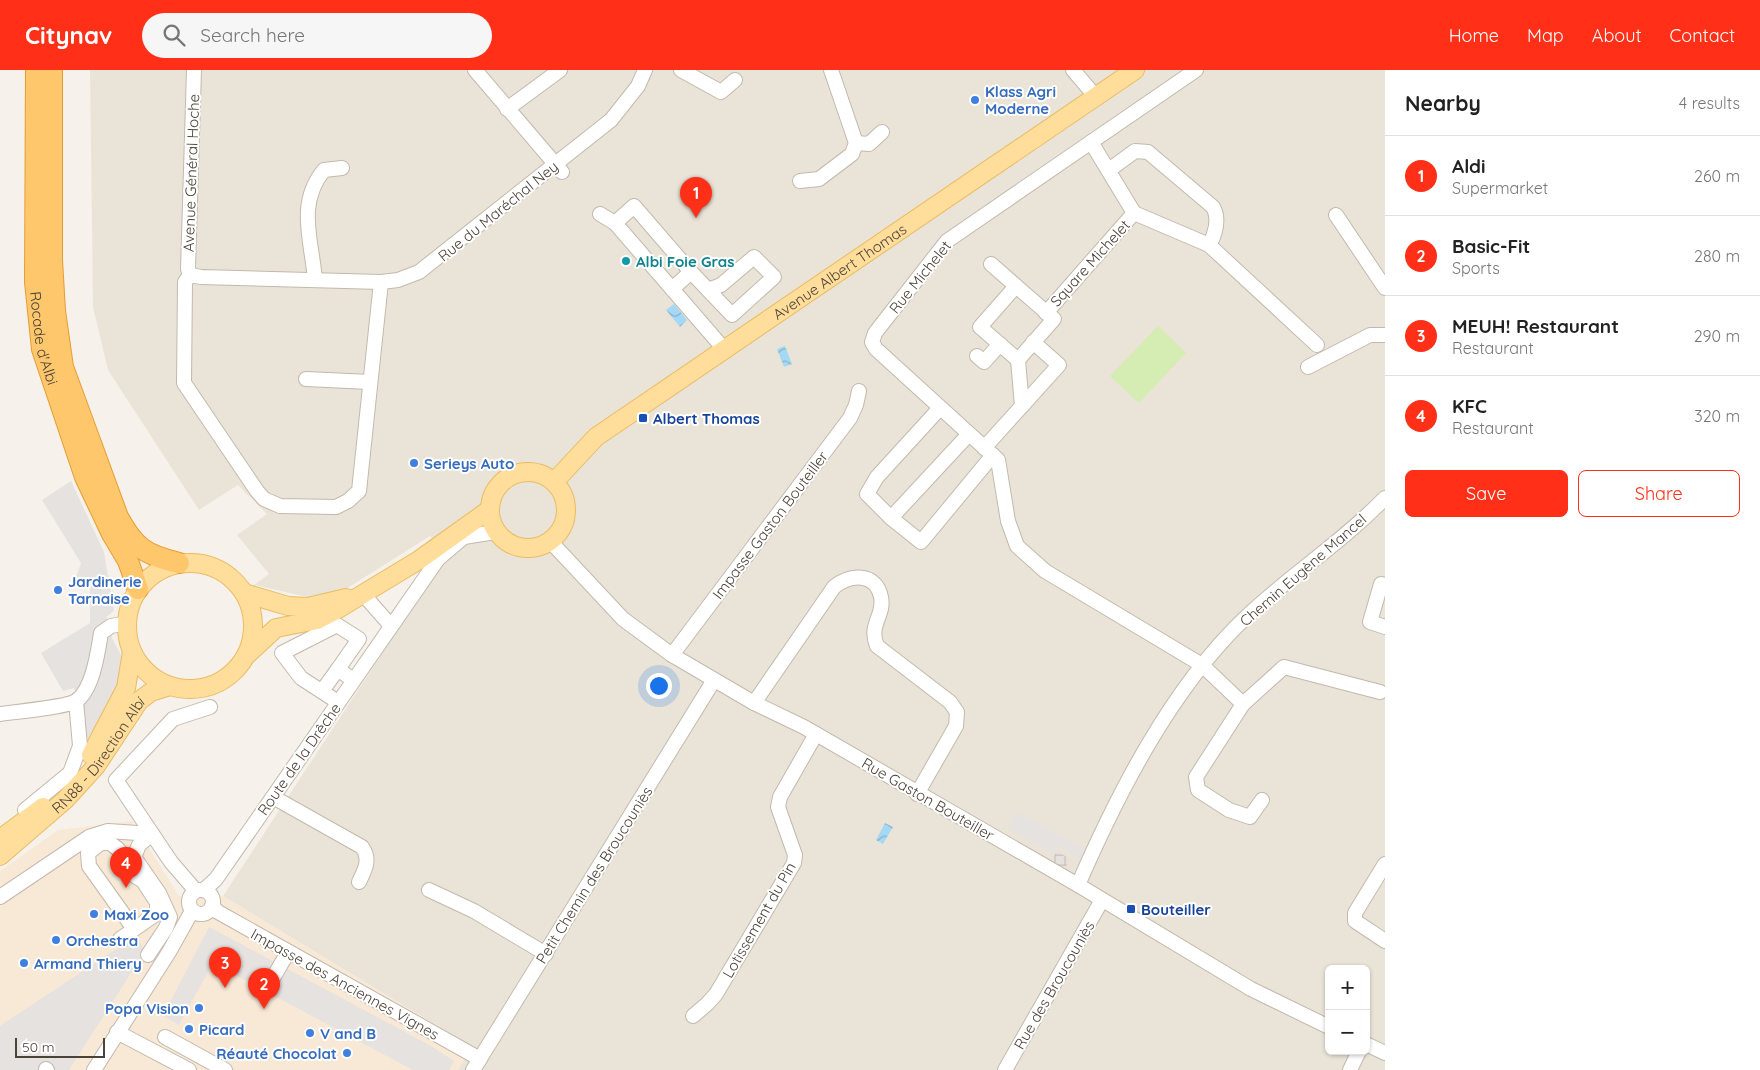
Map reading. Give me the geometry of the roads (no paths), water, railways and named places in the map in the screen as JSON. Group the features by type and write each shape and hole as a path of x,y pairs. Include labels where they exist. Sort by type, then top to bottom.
{"highway":[{"name":"Rocade d'Albi","path":"36,70 35,282 42,348 55,393 85,477 112,534 128,561 138,589"},
{"name":"Rocade d'Albi","path":"52,70 52,260 55,311 64,367 118,517 129,537 140,549 154,557 179,563"}],"main road":[{"name":"Avenue Albert Thomas","path":"554,482 596,437 1135,70"},
{"path":"531,472 544,475 554,482 564,498 565,518 562,526 550,541 538,547 513,546 495,532 489,510 491,497 496,488 507,478 519,473 531,472"},
{"path":"132,652 142,667 154,678 170,686 188,689 205,688 221,681 235,670 246,656 276,628 317,620 418,560 489,510"},
{"path":"1,851 75,777 107,728 126,688 132,652 127,623 130,605 138,589 150,577 163,568 179,563 198,563 216,568 232,579 244,593 251,608 254,625 252,641 246,656"},
{"path":"244,593 288,606 308,607 363,594"},
{"name":"RN88 - Direction Albi","path":"1,851 31,832 65,800 96,766 139,701 151,692 170,686"}],"street":[{"name":"Avenue Général Hoche","path":"194,70 188,269 190,275 185,282 184,383 264,499 280,506 336,507 348,501 359,491 381,282"},
{"path":"475,70 559,168"},
{"path":"507,109 560,70"},
{"name":"Rue du Maréchal Ney","path":"190,275 201,277 381,282 398,280 419,272 559,168 611,120 638,86 645,70"},
{"path":"681,70 720,92 735,80"},
{"path":"800,181 819,179 852,154 856,143 832,70"},
{"path":"1073,70 1096,97"},
{"name":"Rue Michelet","path":"1196,70 947,241 875,333 872,342 876,349 998,460 1008,521 1018,546 1045,571 1202,665"},
{"path":"856,143 868,144 882,132"},
{"path":"1091,142 1134,213 1209,245 1317,345"},
{"path":"1109,170 1135,151 1148,152 1213,208 1217,220 1214,238 1209,245"},
{"path":"316,280 307,227 308,204 312,187 324,170 342,168"},
{"path":"615,223 634,206 691,272 708,290 732,315 774,277 754,257 721,285 708,290"},
{"name":"Square Michelet","path":"1046,312 1134,213"},
{"path":"600,214 615,223 724,350"},
{"path":"1336,215 1385,288"},
{"name":"Square Michelet","path":"991,264 1054,319 1018,360"},
{"path":"672,289 691,272"},
{"path":"1016,286 980,327 1018,360 1022,406"},
{"path":"1308,367 1370,335 1385,335"},
{"path":"940,408 877,477 867,494 891,518 920,542 1022,406 1059,365 1034,342"},
{"path":"977,356 984,362 1000,344"},
{"path":"306,379 370,382"},
{"name":"Impasse Gaston Bouteiller","path":"672,655 850,418 856,405 859,391"},
{"path":"891,518 969,434"},
{"name":"Chemin Eugène Mancel","path":"1078,885 1127,783 1202,665 1268,597 1332,546 1385,498"},
{"name":"Route de la Drêche","path":"197,892 216,879 438,558 464,537 495,532"},
{"name":"Rue Gaston Bouteiller","path":"550,541 623,619 672,655 754,703 816,734 1078,885 1251,989 1325,1025"},
{"path":"754,703 834,587 842,580 854,576 863,578 875,586 881,597 881,609 874,625 873,636 877,646 950,702 957,712 956,726 918,794"},
{"path":"1385,585 1381,584 1370,622 1385,626"},
{"path":"363,594 391,626"},
{"path":"0,714 76,701 86,689 96,663 101,633 111,626 127,623"},
{"path":"322,691 358,639 338,625 282,654 301,678 338,702"},
{"path":"1202,665 1243,704"},
{"path":"1262,800 1250,817 1229,810 1198,790 1196,777 1243,704 1284,667 1380,692"},
{"path":"338,669 354,680"},
{"name":"Petit Chemin des Broucouniès","path":"477,1065 714,680"},
{"path":"0,829 45,796 70,773 80,746 76,701"},
{"path":"194,912 206,913 212,906 212,896 197,892 171,862 116,780 173,719 210,707"},
{"name":"Lotissement du Pin","path":"693,1016 716,994 794,863 795,855 778,808 779,802 816,734"},
{"path":"273,797 362,848 368,855 368,863 359,882"},
{"path":"0,897 88,837 108,831 152,834"},
{"path":"148,955 166,928 170,916 134,857 139,845 152,834"},
{"path":"120,939 156,914 158,897 143,881 135,876 118,849 110,843 101,843 88,853 89,866 134,929"},
{"path":"1385,864 1354,913 1355,921 1360,926 1385,941"},
{"path":"429,890 474,911 546,954"},
{"path":"194,912 188,903 197,892"},
{"name":"Rue des Broucouniès","path":"1005,1070 1102,900"},
{"name":"Impasse des Anciennes Vignes","path":"212,906 218,912 477,1065"},
{"path":"94,1070 194,912"},
{"path":"273,978 288,952"},
{"path":"117,1032 189,1070"},
{"path":"165,1037 225,1070"},
{"path":"1370,1046 1385,1053"},
{"path":"1350,1070 1357,1055"}],"water":[{"path":"674,304 687,320 680,327 666,310"},
{"path":"785,346 792,364 784,367 777,349"},
{"path":"885,823 893,827 883,844 876,840"}],"place":[{"name":"Klass Agri Moderne","path":"975,100"},
{"name":"Aldi","path":"696,218"},
{"name":"Albi Foie Gras","path":"626,261"},
{"name":"Albert Thomas","path":"643,418"},
{"name":"Serieys Auto","path":"414,463"},
{"name":"Jardinerie Tarnaise","path":"58,590"},
{"name":"KFC","path":"126,888"},
{"name":"Bouteiller","path":"1131,909"},
{"name":"Maxi Zoo","path":"94,914"},
{"name":"Orchestra","path":"56,940"},
{"name":"Armand Thiery","path":"24,963"},
{"name":"MEUH! Restaurant","path":"225,988"},
{"name":"Popa Vision","path":"199,1008"},
{"name":"Basic-Fit","path":"264,1009"},
{"name":"Picard","path":"189,1029"},
{"name":"V and B","path":"310,1033"},
{"name":"Réauté Chocolat","path":"347,1053"}]}
